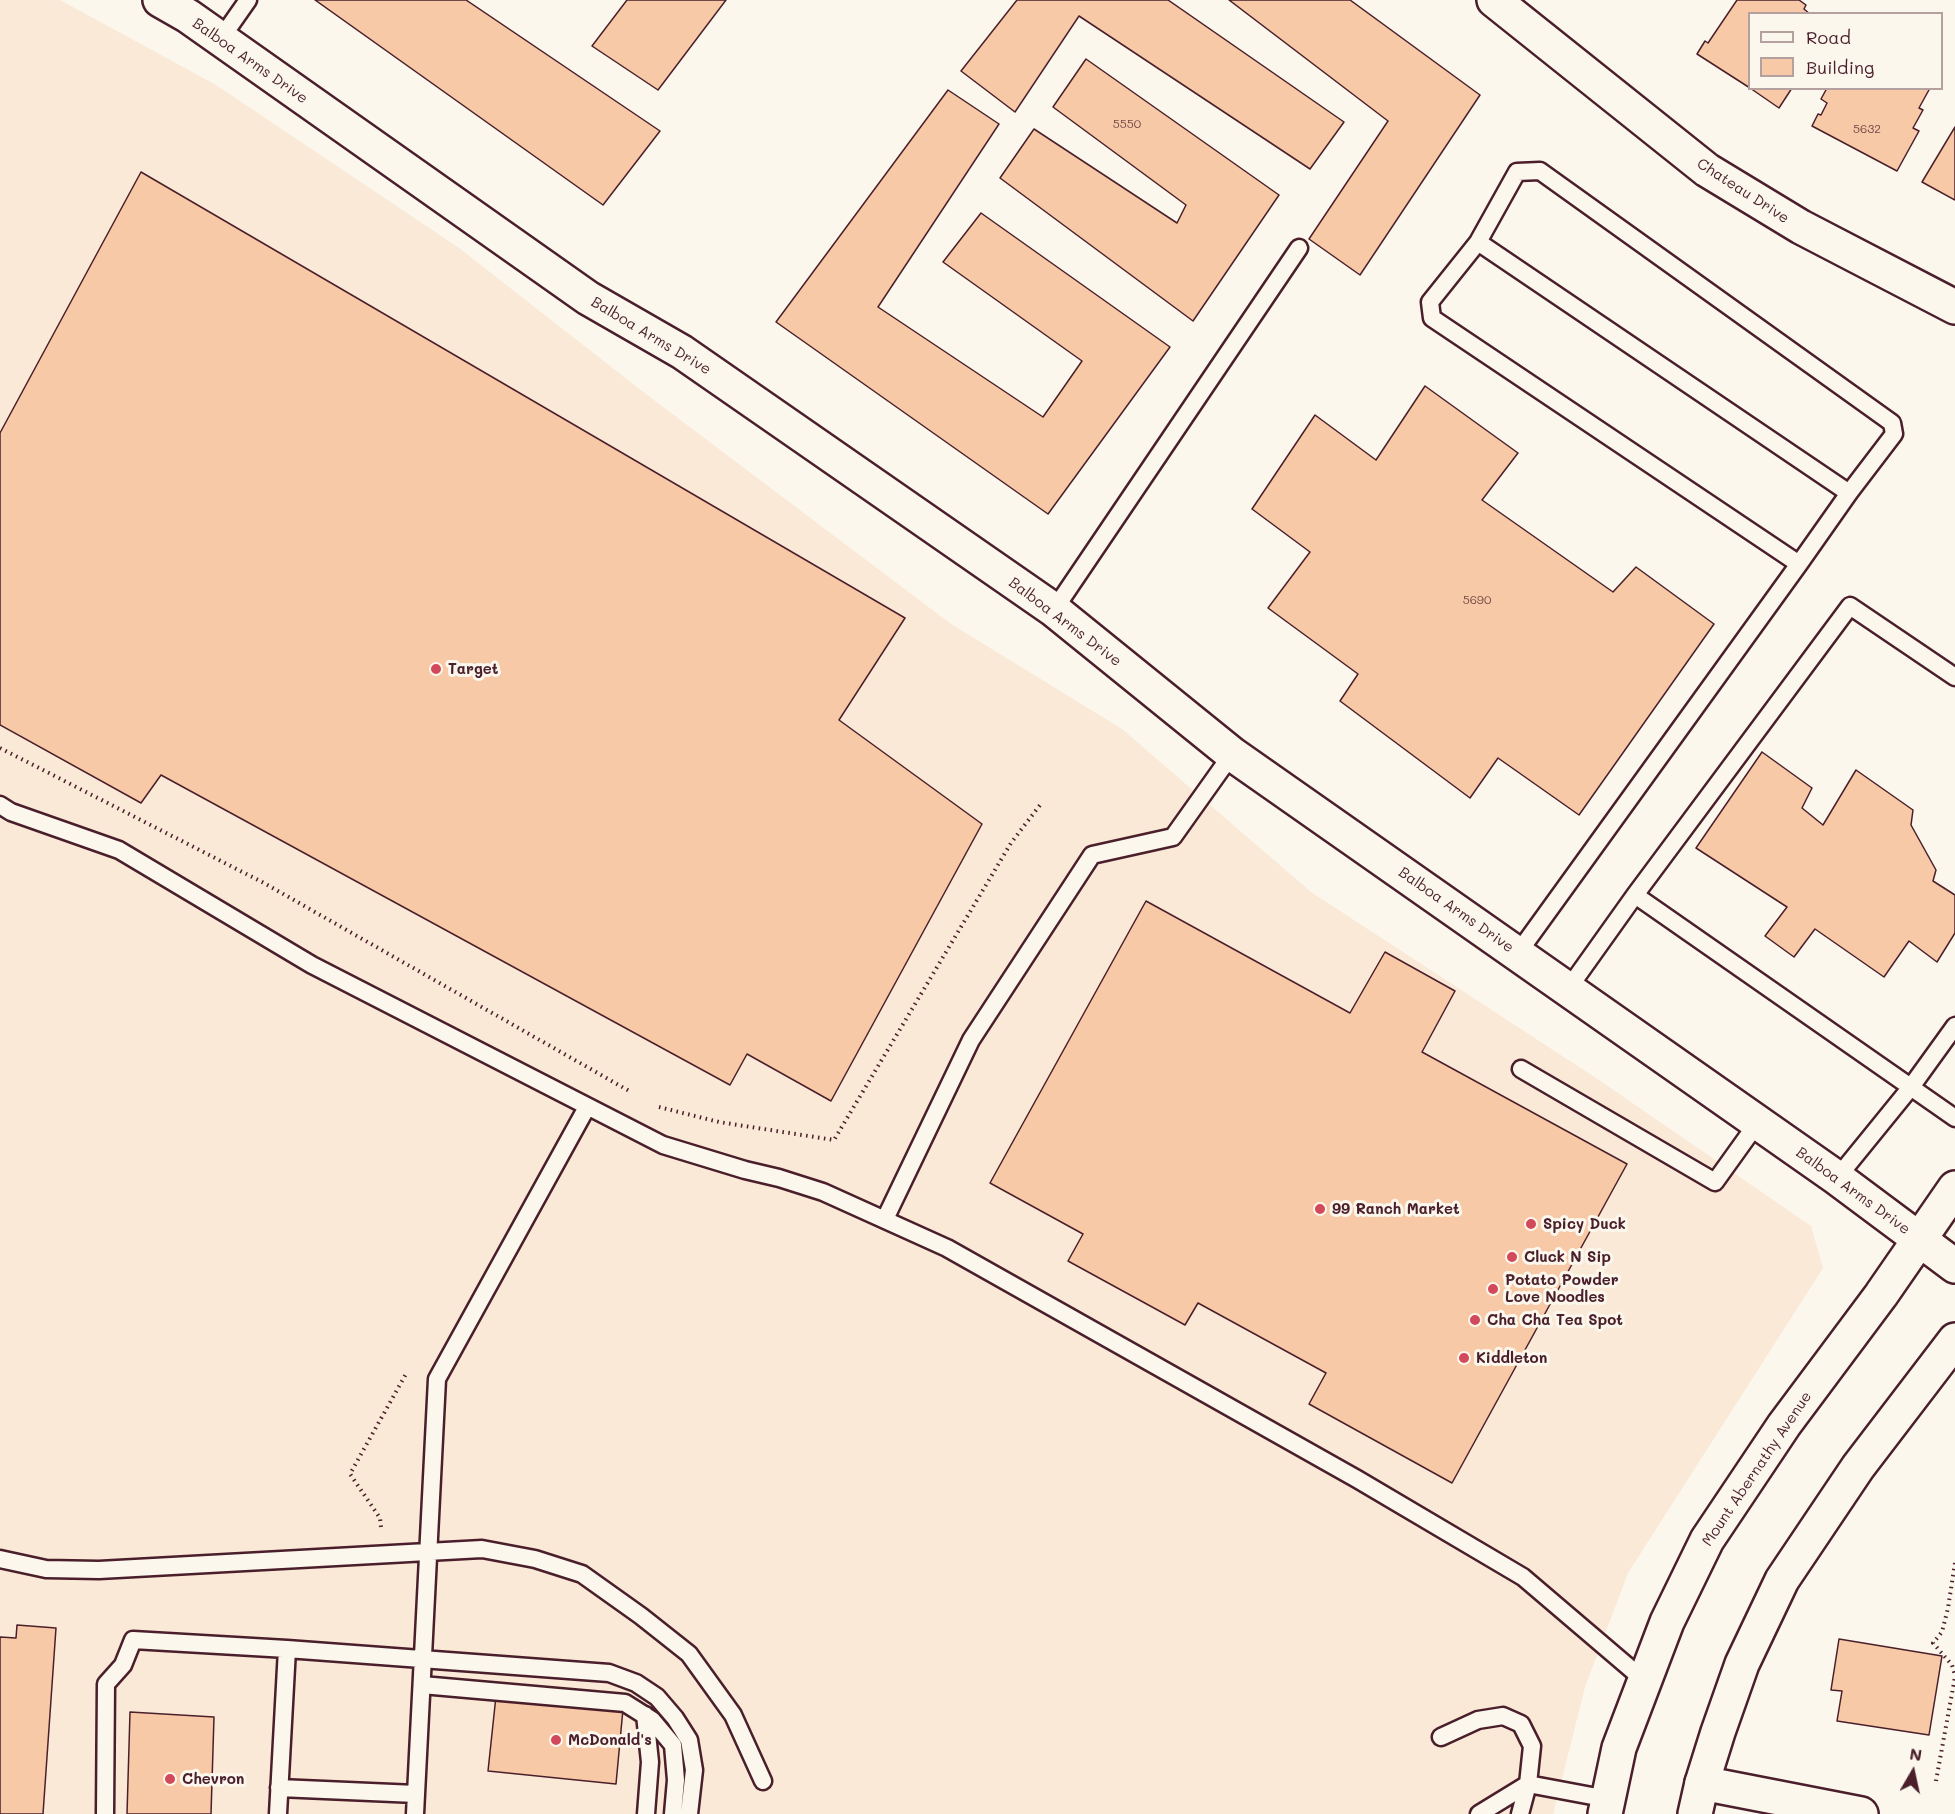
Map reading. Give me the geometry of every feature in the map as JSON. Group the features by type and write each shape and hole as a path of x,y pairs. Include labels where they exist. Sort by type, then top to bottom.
{"street":[{"name":"Balboa Arms Drive","path":"160,0 220,39 588,298 682,352 1054,610 1232,754 1758,1122 1955,1266"},
{"name":"Chateau Drive","path":"1494,0 1707,170 1801,227 1955,307"},
{"name":"Mount Abernathy Avenue","path":"1607,1806 1619,1748 1667,1622 1707,1540 1784,1425 1881,1294 1955,1188"},
{"path":"1861,1814 1698,1799 1718,1732 1742,1665 1782,1580 1858,1467 1955,1340"}],"lane":[{"path":"220,39 248,0"},
{"path":"1518,953 1799,564 1849,493 1894,434 1892,423 1540,171 1518,172 1478,242 1430,302 1432,318 1799,564"},
{"path":"1478,242 1849,493"},
{"path":"1054,610 1299,248"},
{"path":"1568,989 1850,606 1955,677"},
{"path":"885,1220 971,1040 1092,855 1173,837 1232,754"},
{"path":"0,805 11,812 119,850 312,965 663,1145 823,1192 947,1248 1357,1479 1523,1577 1645,1682"},
{"path":"1635,895 1955,1118"},
{"path":"1837,1178 1911,1087 1955,1026"},
{"path":"1521,1069 1715,1182 1758,1122"},
{"path":"415,1814 437,1379 587,1107"},
{"path":"0,1559 46,1569 99,1570 482,1549 535,1559 582,1574 690,1654 733,1715 763,1781"},
{"path":"105,1814 106,1684 123,1665 133,1640 609,1673 636,1683 657,1697 675,1718 689,1740 694,1770 689,1814"},
{"path":"278,1814 287,1649"},
{"path":"422,1685 625,1702 652,1720 673,1745 676,1780 673,1814"},
{"path":"645,1714 650,1762 646,1814"},
{"path":"1441,1737 1478,1720 1503,1716 1521,1724 1532,1746 1528,1784 1520,1814"},
{"path":"1479,1814 1528,1784 1607,1806"},
{"path":"279,1788 416,1794"}],"path":[{"path":"0,748 264,883 637,1095"},
{"path":"655,1106 719,1122 834,1140 1011,843 1040,805"},
{"path":"1936,1781 1955,1676 1952,1665 1933,1643 1942,1632 1955,1563"}],"shaded area":[{"path":"0,0 60,0 216,85 459,248 642,391 951,624 1122,729 1311,892 1599,1080 1811,1226 1823,1268 1628,1573 1585,1687 1553,1814 0,1814"}],"building":[{"path":"315,0 466,0 660,131 603,205"},
{"path":"627,0 726,0 658,90 592,46"},
{"path":"1017,0 1168,0 1344,122 1310,169 1079,16 1015,112 961,71"},
{"path":"1229,0 1350,0 1480,95 1360,275 1309,239 1388,121"},
{"path":"1737,0 1799,0 1806,5 1804,9 1808,12 1748,12 1748,87 1697,54 1705,41 1708,43"},
{"path":"1086,59 1279,195 1193,321 1000,178 1034,129 1177,223 1186,205 1053,107"},
{"path":"948,90 999,124 878,307 1043,417 1082,361 943,262 981,213 1170,347 1048,514 776,322"},
{"path":"1753,90 1791,90 1779,108"},
{"path":"1826,90 1929,90 1919,108 1923,110 1913,128 1919,131 1897,171 1812,126 1827,103 1821,99"},
{"path":"1955,127 1955,200 1922,182"},
{"name":"Target","path":"141,172 905,618 839,720 982,824 831,1101 747,1054 730,1085 161,775 141,803 0,725 0,433"},
{"path":"1425,386 1518,453 1482,500 1613,592 1636,567 1714,624 1579,815 1498,758 1470,798 1340,701 1358,674 1268,608 1310,552 1252,509 1315,415 1376,460"},
{"path":"1762,752 1812,788 1802,808 1823,825 1856,770 1913,810 1911,825 1936,870 1933,881 1955,895 1955,933 1937,962 1909,941 1884,977 1815,929 1794,957 1765,936 1787,907 1696,848"},
{"name":"99 Ranch Market","path":"1146,901 1350,1013 1385,952 1455,991 1422,1052 1627,1164 1452,1483 1309,1404 1326,1373 1198,1303 1185,1325 1068,1261 1083,1234 990,1183"},
{"path":"17,1625 56,1628 43,1814 0,1814 0,1637 16,1638"},
{"path":"1839,1639 1942,1656 1929,1735 1837,1721 1842,1691 1831,1690"},
{"name":"McDonald's","path":"496,1696 623,1709 616,1784 488,1771"},
{"path":"130,1712 214,1717 211,1814 127,1814"}],"place":[{"name":"Target","path":"436,669"},
{"name":"99 Ranch Market","path":"1320,1209"},
{"name":"Spicy Duck","path":"1531,1224"},
{"name":"Cluck N Sip","path":"1512,1257"},
{"name":"Potato Powder Love Noodles","path":"1493,1289"},
{"name":"Cha Cha Tea Spot","path":"1475,1320"},
{"name":"Kiddleton","path":"1464,1358"},
{"name":"McDonald's","path":"556,1740"},
{"name":"Chevron","path":"170,1779"}]}
